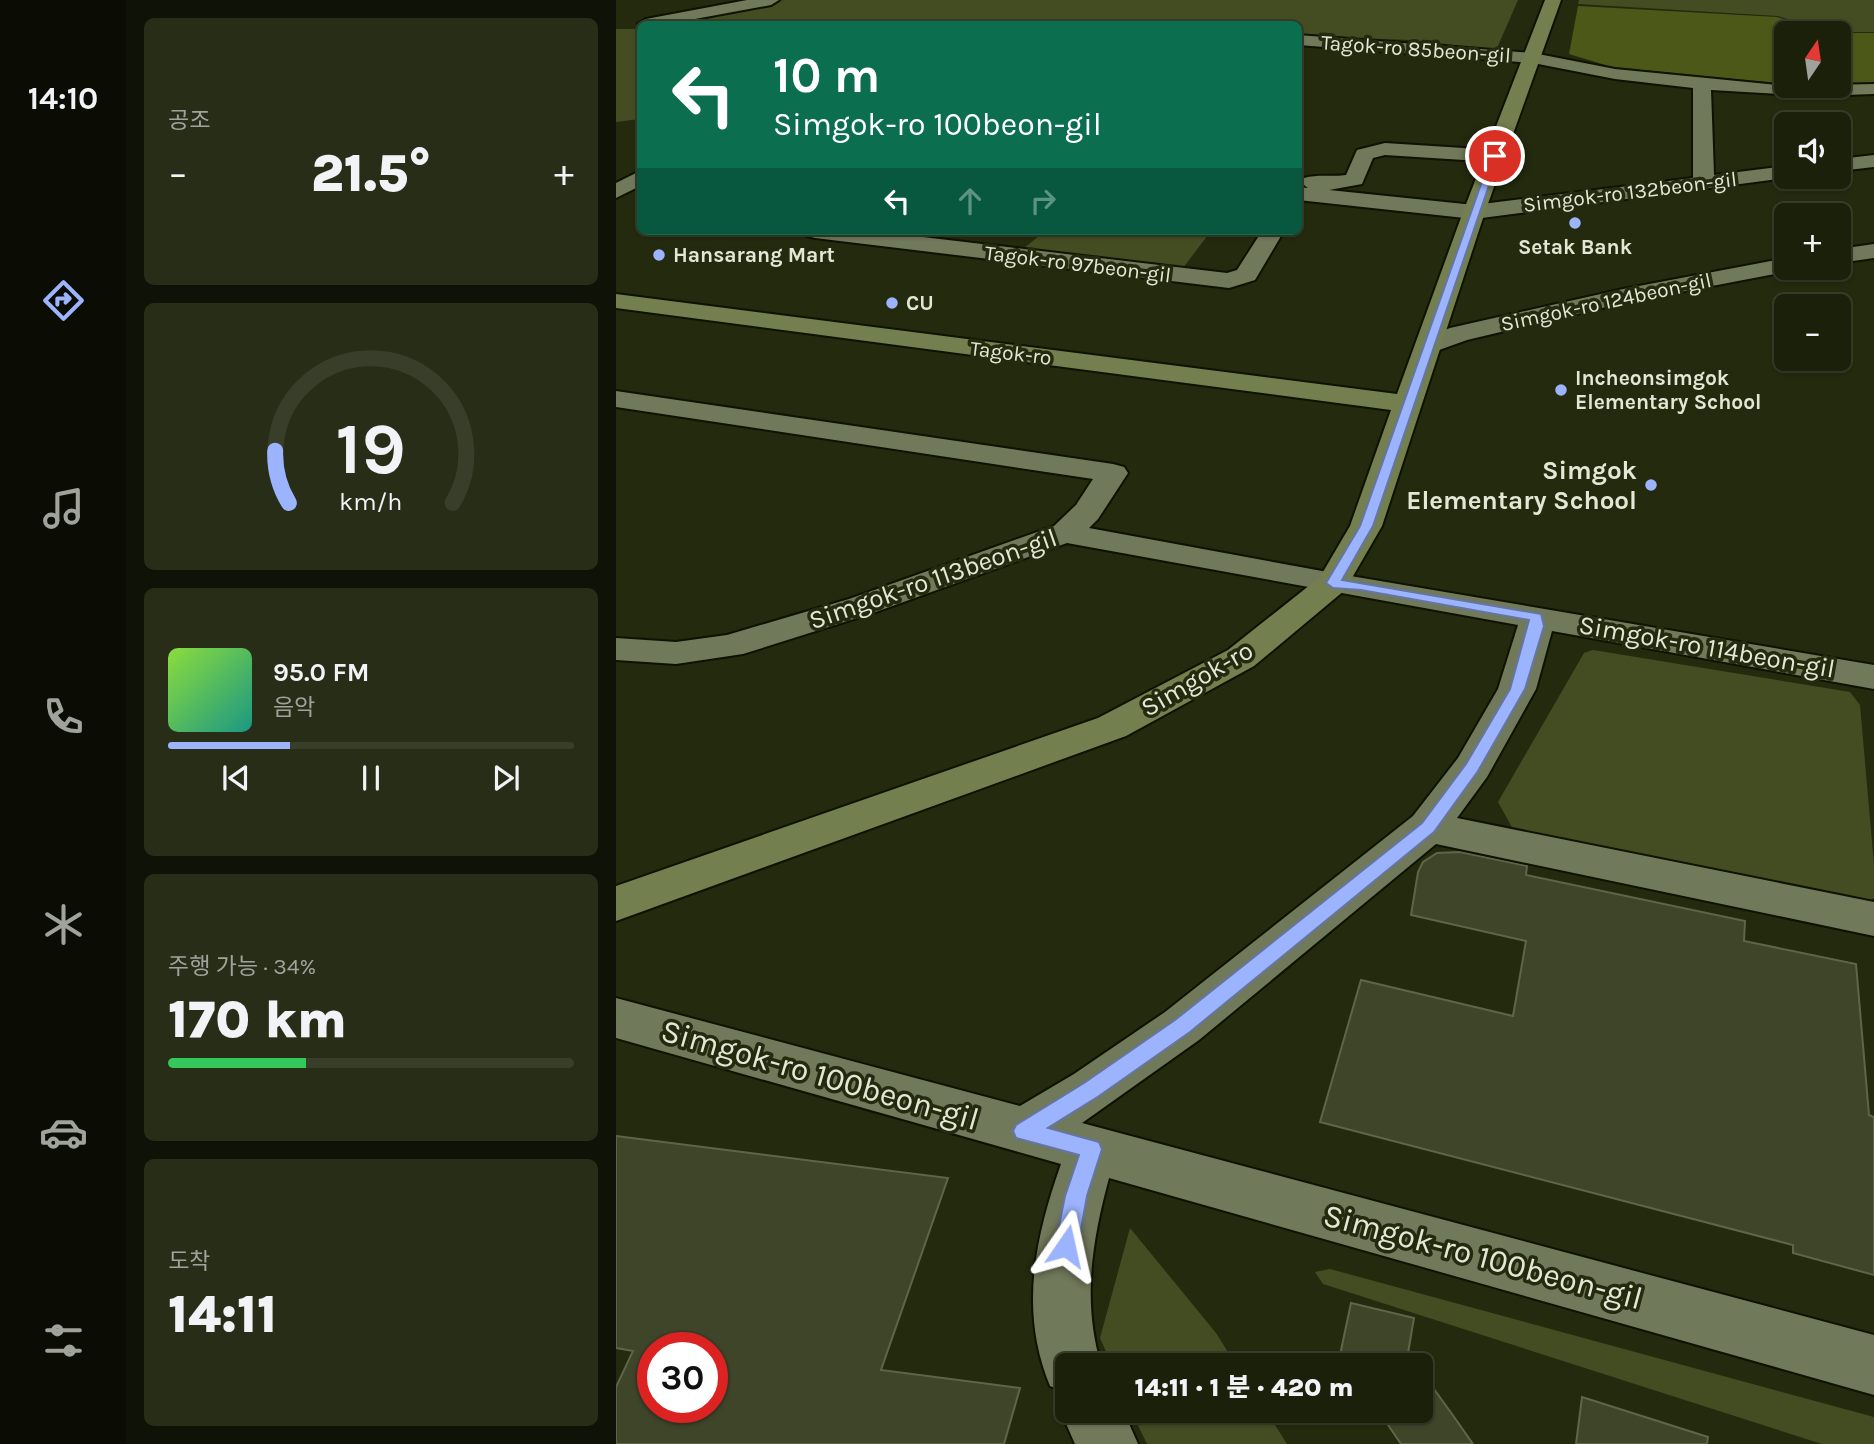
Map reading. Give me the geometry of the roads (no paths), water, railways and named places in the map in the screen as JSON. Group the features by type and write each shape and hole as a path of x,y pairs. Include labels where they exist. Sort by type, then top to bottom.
{"street":[{"path":"662,21 771,0"},
{"name":"Simgok-ro","path":"616,904 1112,727 1241,658 1333,583 1366,526 1474,212 1534,58 1553,0"},
{"name":"Tagok-ro 85beon-gil","path":"1302,40 1534,58 1615,74 1702,84 1815,91 1874,89"},
{"path":"1702,84 1704,182"},
{"path":"1302,181 1325,184 1355,180 1364,154 1385,149 1495,156"},
{"path":"1851,164 1874,161"},
{"name":"Simgok-ro 132beon-gil","path":"1474,212 1774,174"},
{"path":"620,202 637,181"},
{"path":"1302,193 1474,212"},
{"name":"Tagok-ro 97beon-gil","path":"848,235 1228,281 1246,275 1271,235"},
{"path":"1851,254 1874,251"},
{"name":"Simgok-ro 124beon-gil","path":"1428,346 1459,334 1623,296 1774,267"},
{"name":"Tagok-ro","path":"616,302 1407,404"},
{"path":"616,399 1113,473 1087,512 1065,533"},
{"name":"Simgok-ro 113beon-gil","path":"616,649 676,653 730,646 861,606 1065,533 1333,583"},
{"name":"Simgok-ro 114beon-gil","path":"1333,583 1874,677"},
{"path":"1024,1131 1092,1090 1182,1026 1428,827 1473,767 1517,689 1536,626 1536,617"},
{"path":"1428,827 1874,919"},
{"name":"Simgok-ro 100beon-gil","path":"616,1018 1874,1365"},
{"path":"1068,1353 1062,1330 1061,1271 1076,1196 1092,1149"},
{"path":"1096,1423 1107,1444"}],"place":[{"name":"Setak Bank","path":"1575,223"},
{"name":"Hansarang Mart","path":"659,255"},
{"name":"CU","path":"892,303"},
{"name":"Incheonsimgok Elementary School","path":"1561,390"},
{"name":"Simgok Elementary School","path":"1651,485"}]}
